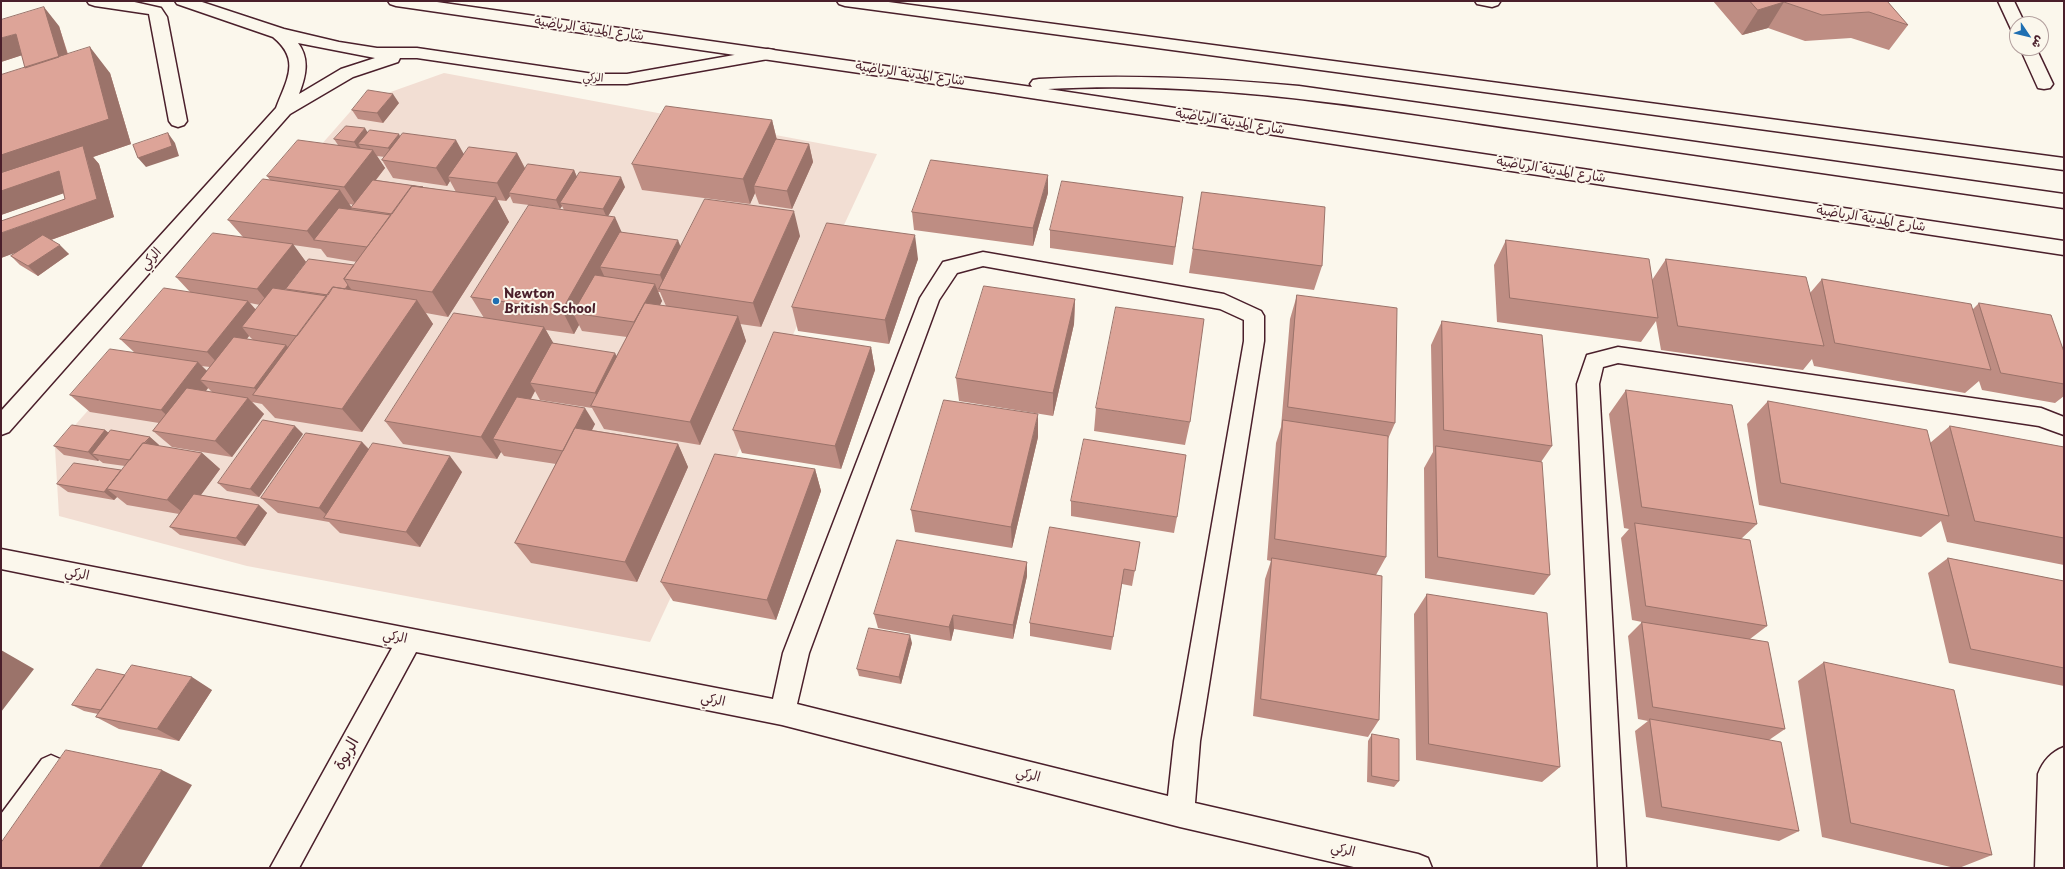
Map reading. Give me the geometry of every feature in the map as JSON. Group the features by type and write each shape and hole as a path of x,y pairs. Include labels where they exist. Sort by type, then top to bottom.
{"street":[{"path":"95,1 146,8 155,12 159,18 162,46 178,121"},
{"name":"الركي","path":"183,1 280,33 339,47 377,53 418,53 594,79 627,79 768,54"},
{"name":"شارع المدينة الرياضية","path":"396,1 998,87 2064,248"},
{"path":"845,1 2064,164"},
{"path":"2006,1 2013,16"},
{"name":"الركي","path":"280,33 295,46 299,55 297,75 284,110"},
{"name":"الركي","path":"1,426 284,110 347,73 394,57 418,53"},
{"path":"2032,56 2044,84"},
{"path":"998,87 1073,82 1148,81 1224,84 1299,92 2064,201"},
{"path":"782,713 796,653 930,298 950,267 983,259 1224,302 1254,316 1254,341 1187,741 1180,813"},
{"path":"1612,868 1588,384 1594,361 1618,355 2041,417 2064,426"},
{"name":"الركي","path":"1,559 782,713 1180,813 1418,868"},
{"name":"الربوة","path":"284,868 410,640"},
{"path":"2049,868 2051,774 2064,760"},
{"path":"1,837 51,768"}],"shaded area":[{"name":"Newton British School","path":"444,73 877,154 650,642 247,566 59,516 55,448 357,104"}],"building":[{"path":"1750,1 1887,1 1908,25 1869,12 1822,15 1784,2 1758,10"},
{"path":"44,7 59,57 25,68 16,34 1,38 1,20"},
{"path":"90,47 109,119 1,155 1,75"},
{"path":"368,90 393,94 377,113 352,110"},
{"path":"666,106 772,120 743,179 632,164"},
{"path":"346,126 365,128 354,142 334,139"},
{"path":"370,130 399,134 388,148 358,144"},
{"path":"168,133 172,146 138,158 133,145"},
{"path":"403,133 456,140 436,168 382,160"},
{"path":"776,139 809,144 787,191 754,186"},
{"path":"298,140 373,150 344,187 267,176"},
{"path":"83,146 97,199 1,233 1,221 65,199 59,171 1,191 1,173"},
{"path":"469,147 517,153 497,183 448,177"},
{"path":"931,160 1048,175 1033,228 912,212"},
{"path":"528,164 574,170 556,200 509,193"},
{"path":"580,172 621,177 603,209 560,203"},
{"path":"263,179 340,190 307,231 228,220"},
{"path":"373,180 423,187 412,186 392,214 351,208"},
{"path":"1062,181 1183,197 1175,247 1050,230"},
{"path":"412,186 496,197 432,292 344,279"},
{"path":"1202,192 1325,207 1322,266 1193,249"},
{"path":"705,199 794,211 753,303 659,289"},
{"path":"529,205 615,217 562,310 471,297"},
{"path":"339,208 391,215 367,247 314,240"},
{"path":"827,223 915,235 885,320 792,307"},
{"path":"620,232 678,240 660,275 600,267"},
{"path":"213,233 293,244 257,289 176,277"},
{"path":"43,235 60,245 28,266 11,256"},
{"path":"1506,240 1649,259 1658,318 1510,298"},
{"path":"309,259 354,265 344,279 348,285 345,289 333,287 328,295 286,289"},
{"path":"1666,259 1806,277 1824,346 1678,326"},
{"path":"595,275 655,284 634,322 573,313"},
{"path":"1822,279 1971,304 1991,370 1835,343"},
{"path":"984,286 1075,299 1053,393 956,378"},
{"path":"333,287 417,300 342,409 253,395"},
{"path":"164,288 248,301 207,352 120,339"},
{"path":"273,288 327,296 297,336 242,327"},
{"path":"1297,295 1397,308 1395,423 1288,407"},
{"path":"645,303 738,316 690,422 591,406"},
{"path":"1979,303 2051,315 2064,352 2064,384 2001,373"},
{"path":"1116,307 1204,319 1190,422 1096,408"},
{"path":"454,313 544,327 481,437 385,421"},
{"path":"1442,321 1542,335 1552,446 1444,430"},
{"path":"774,332 871,347 835,446 733,430"},
{"path":"234,337 286,345 254,388 200,380"},
{"path":"552,343 615,353 595,393 530,383"},
{"path":"110,349 198,362 161,410 70,395"},
{"path":"187,388 248,398 215,441 153,431"},
{"path":"1626,390 1732,405 1757,524 1642,507"},
{"path":"517,397 585,408 563,451 493,439"},
{"path":"944,400 1038,414 1011,527 911,510"},
{"path":"1768,401 1927,430 1949,516 1781,483"},
{"path":"263,420 295,426 250,489 218,483"},
{"path":"1283,420 1388,436 1386,557 1275,539"},
{"path":"72,425 105,430 88,452 54,446"},
{"path":"1950,426 2064,447 2064,538 1975,521"},
{"path":"575,428 678,444 625,562 515,543"},
{"path":"111,430 150,437 143,443 130,460 92,454"},
{"path":"306,433 362,442 319,508 261,498"},
{"path":"1084,439 1186,455 1177,517 1071,501"},
{"path":"143,443 202,453 167,500 107,489"},
{"path":"373,443 450,456 406,532 324,518"},
{"path":"1436,446 1542,462 1550,575 1438,557"},
{"path":"715,454 815,469 767,600 661,582"},
{"path":"74,463 121,470 104,492 57,484"},
{"path":"194,494 259,505 236,538 170,527"},
{"path":"1635,523 1750,540 1767,626 1646,606"},
{"path":"1050,527 1140,542 1135,571 1124,569 1113,637 1030,623"},
{"path":"897,540 1027,562 1013,625 953,615 949,627 874,614"},
{"path":"1272,558 1382,576 1379,720 1261,699"},
{"path":"1948,558 2064,581 2064,668 1971,649"},
{"path":"1427,594 1547,613 1560,767 1429,744"},
{"path":"1642,622 1768,642 1785,729 1653,707"},
{"path":"869,628 910,635 899,677 857,669"},
{"path":"1824,662 1954,690 1992,855 1851,823"},
{"path":"132,665 192,677 157,729 96,717"},
{"path":"97,669 125,675 101,710 72,705"},
{"path":"1650,719 1781,742 1799,831 1662,807"},
{"path":"1372,734 1399,739 1399,781 1372,776"},
{"path":"66,750 162,770 99,868 1,868 1,843"}],"place":[{"name":"Newton British School","path":"496,301"}]}
